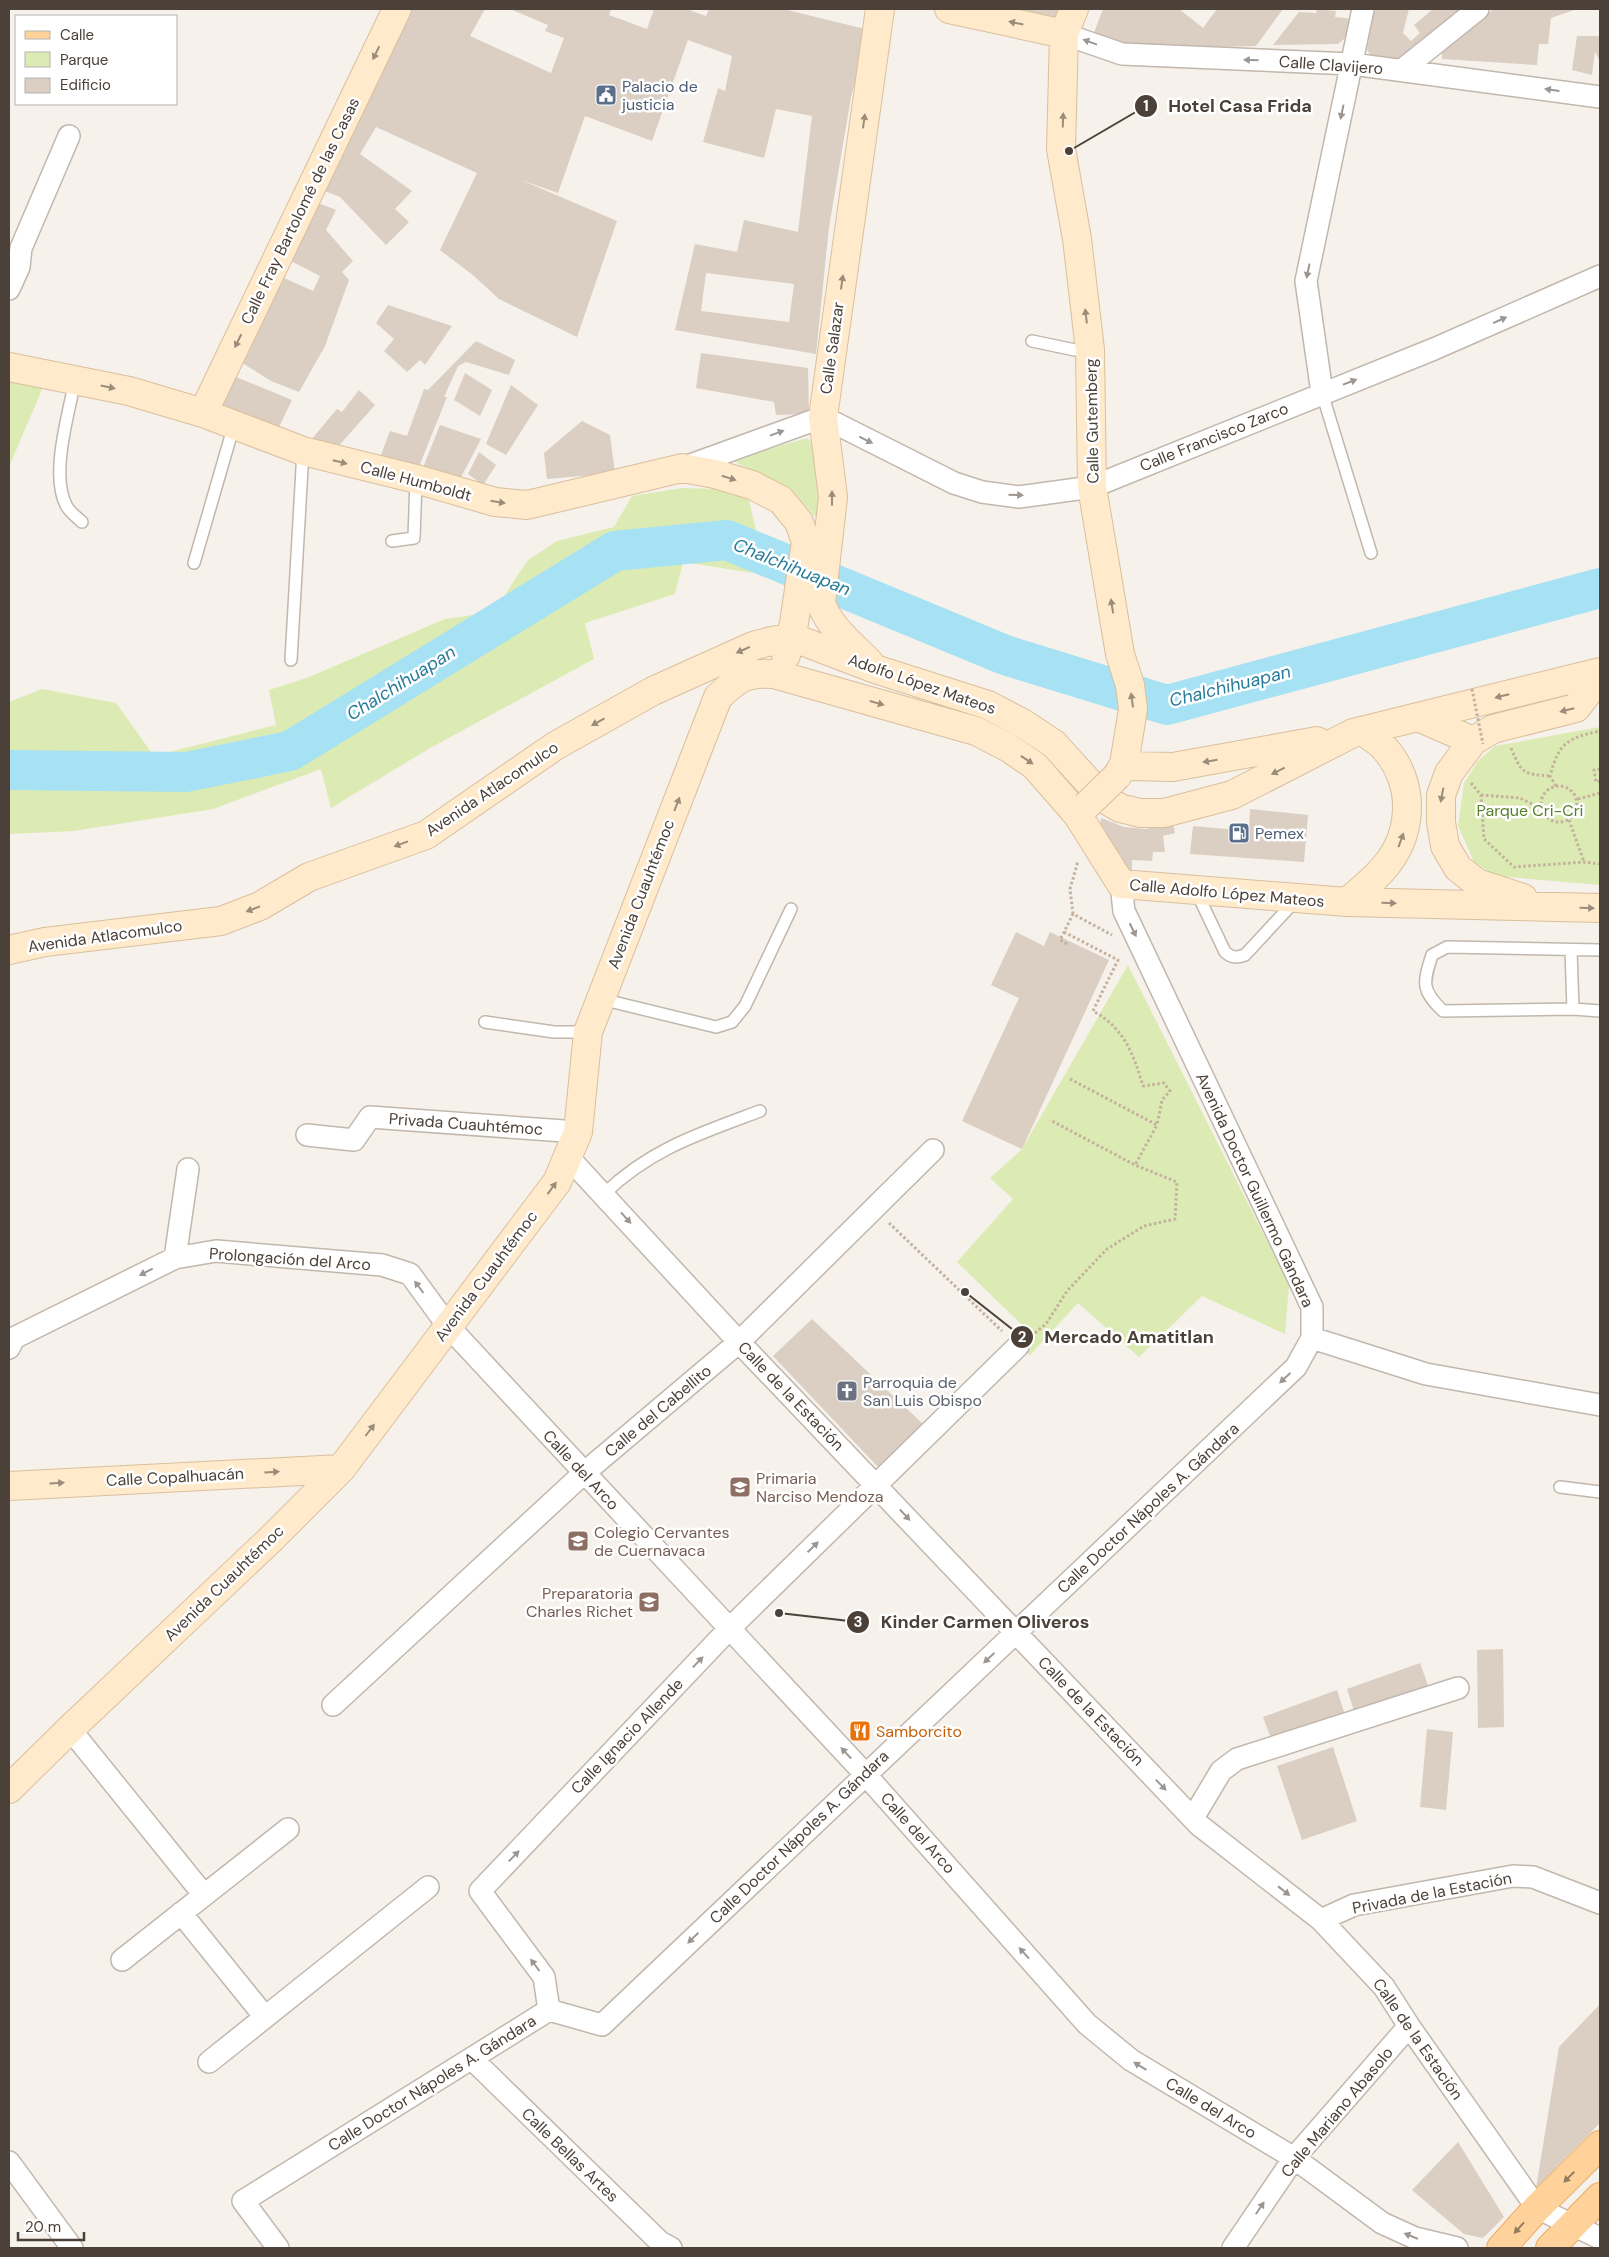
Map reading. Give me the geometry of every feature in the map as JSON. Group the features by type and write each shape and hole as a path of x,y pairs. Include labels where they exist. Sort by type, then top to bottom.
{"main road":[{"name":"Calle Fray Bartolomé de las Casas","path":"203,413 397,9"},
{"name":"Calle Salazar","path":"875,669 836,628 824,611 821,603 817,544 833,497 823,417 880,9"},
{"path":"950,9 1064,34"},
{"name":"Calle Gutemberg","path":"1074,9 1064,34 1061,149 1077,238 1090,350 1092,486 1120,654 1130,684 1133,709 1123,763"},
{"name":"Calle Humboldt","path":"9,367 128,391 203,413 303,451 416,479 495,502 528,505 682,468"},
{"path":"682,468 715,474 752,485 781,500 817,544 780,676"},
{"name":"Adolfo López Mateos","path":"792,631 875,669 988,705 1024,724 1054,744 1103,798 1120,808 1140,813 1164,813 1232,795 1358,732"},
{"name":"Avenida Atlacomulco","path":"9,950 46,942 221,921 260,906 310,877 426,835 555,746 652,691 753,646 792,631"},
{"name":"Avenida Cuauhtémoc","path":"9,1789 70,1728 272,1538 341,1469 556,1182 578,1132 588,1032 718,697 739,677 758,672 780,676"},
{"path":"1084,818 1123,763 1130,766 1173,767 1358,732 1600,672"},
{"name":"Calle Adolfo López Mateos","path":"780,676 976,731 1009,748 1035,766 1084,818 1121,884 1348,902 1600,908"},
{"path":"1552,907 1477,883 1458,868 1445,846 1441,822 1441,795 1449,773 1485,742 1576,708 1600,677"},
{"path":"1418,717 1485,742"},
{"path":"1348,902 1372,882 1389,863 1401,843 1407,821 1407,793 1400,772 1386,749 1358,732"},
{"name":"Calle Copalhuacán","path":"9,1486 341,1469"},
{"path":"1501,2248 1537,2208 1600,2145"},
{"path":"1550,2248 1600,2198"}],"street":[{"path":"1322,393 1306,281 1363,9"},
{"path":"1402,70 1478,9"},
{"name":"Calle Clavijero","path":"1064,34 1122,54 1352,64 1600,97"},
{"path":"9,289 19,267 15,252 69,136"},
{"name":"Calle Francisco Zarco","path":"823,417 954,483 982,492 1019,496 1092,486 1434,349 1600,276"},
{"name":"Calle Humboldt","path":"682,468 823,417"},
{"name":"Avenida Doctor Guillermo Gándara","path":"1121,884 1124,911 1312,1306 1312,1338"},
{"name":"Privada Cuauhtémoc","path":"307,1135 354,1140 370,1116 578,1132"},
{"name":"Calle del Cabellito","path":"333,1705 584,1473 739,1342 934,1150"},
{"name":"Calle de la Estación","path":"568,1157 739,1342 1193,1818 1322,1920 1384,1987 1408,2026 1537,2208"},
{"path":"175,1258 188,1169"},
{"name":"Prolongación del Arco","path":"9,1348 14,1338 175,1258 216,1251 382,1265 410,1274 448,1326"},
{"name":"Calle del Arco","path":"448,1326 865,1774 1087,2024 1130,2060 1294,2158 1382,2223 1415,2238 1458,2248"},
{"path":"1312,1338 1426,1374 1600,1405"},
{"name":"Calle Doctor Nápoles A. Gándara","path":"278,2248 243,2201 472,2060 549,2010 602,2025 1296,1367 1312,1338"},
{"name":"Calle Ignacio Allende","path":"549,2010 544,1977 480,1891 730,1628 1018,1346"},
{"path":"1193,1818 1221,1772 1237,1759 1458,1688"},
{"path":"70,1728 204,1895"},
{"path":"122,1960 288,1829"},
{"name":"Privada de la Estación","path":"1322,1920 1354,1905 1513,1876 1532,1876 1600,1902"},
{"path":"209,2062 428,1887"},
{"path":"181,1914 265,2018"},
{"name":"Calle Mariano Abasolo","path":"1233,2248 1294,2158 1408,2026"},
{"name":"Calle Bellas Artes","path":"472,2060 663,2246"},
{"path":"9,2162 72,2248"},
{"path":"1537,2208 1600,2238"}],"lane":[{"path":"1032,341 1075,350 1090,350"},
{"path":"76,380 60,466 60,484 66,506 82,522"},
{"path":"1322,393 1371,553"},
{"path":"194,563 234,425"},
{"path":"291,660 303,451"},
{"path":"392,541 414,538 416,479"},
{"path":"1196,891 1225,952 1237,958 1245,955 1296,899"},
{"path":"601,999 716,1027 732,1022 746,1006 792,909"},
{"path":"1600,950 1447,947 1432,956 1424,980 1430,999 1443,1011 1573,1009 1600,1011"},
{"path":"1571,950 1573,1009"},
{"path":"484,1022 554,1032 588,1032"},
{"path":"604,1194 622,1176 676,1143 760,1112"},
{"path":"1560,1487 1600,1492"}],"path":[{"path":"1472,689 1485,742 1520,770 1529,774 1550,776"},
{"path":"1556,786 1550,776 1554,763 1569,740 1577,736 1600,731"},
{"path":"1600,769 1594,770 1596,782 1600,781"},
{"path":"1470,780 1481,795 1484,839 1514,868 1584,862 1600,864"},
{"path":"1481,795 1520,798 1540,808 1547,818 1558,823 1569,820 1577,811 1578,799 1570,788 1556,786 1544,794 1540,808"},
{"path":"1578,799 1600,792"},
{"path":"1067,944 1060,940 1073,914 1070,889 1079,858 1084,818"},
{"path":"1569,820 1584,862"},
{"path":"1073,914 1143,952"},
{"path":"1064,932 1118,960 1093,1011 1107,1018 1120,1031 1132,1051 1143,1086 1164,1083 1170,1091 1162,1100 1157,1125 1136,1166"},
{"path":"1070,1079 1157,1125"},
{"path":"874,1209 1018,1346 1046,1324 1067,1291 1107,1249 1144,1226 1175,1218 1177,1182 1136,1166 1050,1120"}],"green space":[{"path":"9,378 43,387 9,467"},
{"path":"807,438 819,455 821,466 822,488 819,521 792,490 731,460"},
{"path":"682,488 716,489 749,500 759,544 753,573 683,562 675,594 585,623 594,659 430,748 331,808 321,769 213,809 74,831 9,834 9,702 42,689 116,703 154,756 276,725 269,690 309,677 445,619 494,612 527,561 557,541 614,527 632,496"},
{"name":"Parque Cri-Cri","path":"1600,727 1600,885 1496,876 1474,862 1458,826 1464,783 1478,761 1495,746"},
{"path":"1128,965 1289,1285 1285,1334 1202,1296 1139,1357 1078,1303 1029,1356 1020,1323 957,1262 1013,1199 990,1178 1022,1149"}],"building":[{"path":"404,9 485,9 470,36 551,73 564,38 545,31 548,25 510,9 611,9 609,15 647,29 654,9 686,9 706,16 709,9 783,9 869,30 851,97 829,227 816,354 675,330 695,244 737,252 744,220 798,232 812,116 776,109 764,158 703,142 718,88 725,91 732,56 688,40 652,141 585,116 558,193 521,180 617,221 577,337 499,299 474,276 440,250 477,173 376,127 360,154 412,191 395,209 409,222 386,245 340,197 317,188","holes":["706,273 794,284 789,322 701,311"]},
{"path":"971,9 1061,9 1055,28"},
{"path":"1103,9 1179,9 1203,28 1217,9 1283,9 1256,46 1121,49 1092,38"},
{"path":"1317,9 1336,11 1335,17 1354,19 1351,33 1338,44 1273,45 1299,12 1316,13"},
{"path":"1374,9 1409,9 1403,33 1411,41 1420,33 1414,25 1433,9 1468,9 1397,61 1374,59 1367,50"},
{"path":"1494,9 1577,9 1551,18 1548,44 1539,44 1537,65 1442,59 1442,50"},
{"path":"1577,36 1600,36 1600,63 1595,51 1592,75 1572,70"},
{"path":"311,200 336,210 326,230 353,261 342,272 349,280 325,346 299,392 271,381 236,359 275,274 313,291 320,276 285,258"},
{"path":"388,305 452,326 425,365 420,360 407,372 384,351 394,339 376,323"},
{"path":"476,341 515,360 509,375 466,362 458,366 444,397 447,397 416,474 378,463 390,431 407,436 424,389 428,390"},
{"path":"701,353 808,368 809,414 776,415 774,402 696,388"},
{"path":"465,373 492,390 480,416 454,400"},
{"path":"229,374 292,400 277,431 217,409"},
{"path":"511,385 538,405 506,455 486,444"},
{"path":"359,390 375,405 336,449 311,440 337,409 342,412"},
{"path":"582,421 610,435 615,473 547,479 544,453"},
{"path":"440,425 481,439 458,483 420,475"},
{"path":"479,452 496,465 483,485 468,474"},
{"path":"1250,809 1308,815 1304,862 1190,854 1193,826 1249,831"},
{"path":"1101,818 1124,827 1146,829 1173,822 1175,833 1163,836 1165,852 1153,852 1152,861 1132,860 1132,871 1119,862 1100,826"},
{"path":"1016,932 1044,946 1050,932 1109,960 1022,1149 962,1121 1019,998 991,985"},
{"name":"Parroquia de San Luis Obispo","path":"812,1319 925,1426 878,1467 773,1356"},
{"path":"1503,1649 1504,1727 1478,1728 1477,1650"},
{"path":"1420,1663 1429,1688 1355,1714 1347,1689"},
{"path":"1337,1690 1345,1715 1272,1741 1263,1717"},
{"path":"1427,1729 1453,1732 1446,1810 1420,1807"},
{"path":"1333,1747 1357,1821 1302,1840 1277,1766"},
{"path":"1600,2004 1600,2123 1536,2188 1559,2047"},
{"path":"1458,2142 1504,2217 1483,2238 1464,2234 1412,2190"}],"waterway":[{"name":"Chalchihuapan","path":"9,770 186,772 290,751 615,551 727,540 1005,655 1167,705 1600,588"}],"place":[{"name":"Palacio de justicia","path":"606,95"},
{"name":"Hotel Casa Frida","path":"1069,151"},
{"name":"Pemex","path":"1239,833"},
{"name":"Mercado Amatitlan","path":"965,1292"},
{"name":"Parroquia de San Luis Obispo","path":"847,1391"},
{"name":"Primaria Narciso Mendoza","path":"740,1487"},
{"name":"Colegio Cervantes de Cuernavaca","path":"578,1541"},
{"name":"Preparatoria Charles Richet","path":"649,1602"},
{"name":"Kinder Carmen Oliveros","path":"779,1613"},
{"name":"Samborcito","path":"860,1731"}]}
